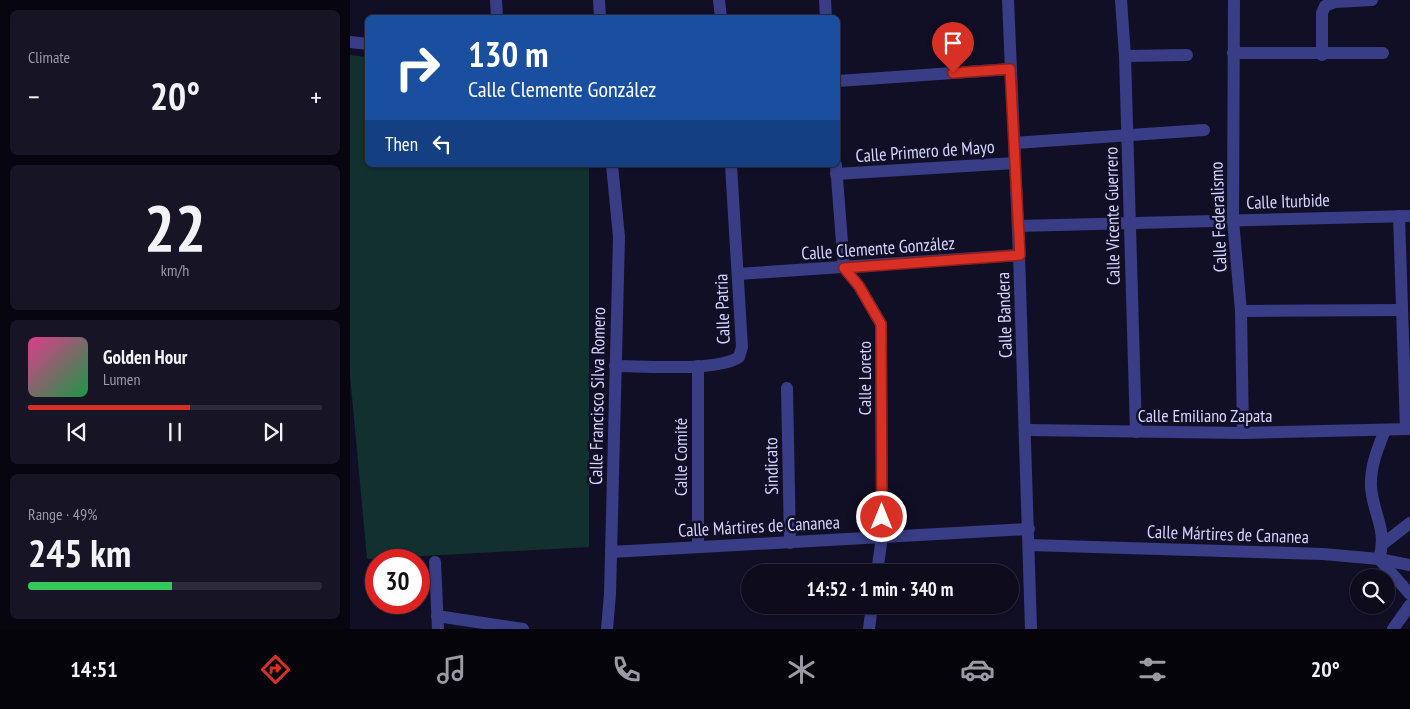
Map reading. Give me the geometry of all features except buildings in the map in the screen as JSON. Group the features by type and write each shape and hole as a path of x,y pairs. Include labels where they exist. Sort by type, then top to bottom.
{"street":[{"path":"496,0 498,15"},
{"path":"599,0 600,15"},
{"path":"719,0 721,15"},
{"path":"825,0 826,15"},
{"name":"Calle Bandera","path":"1008,0 1020,255 1031,629"},
{"name":"Calle Vicente Guerrero","path":"1121,0 1125,56 1136,432"},
{"name":"Calle Federalismo","path":"1234,0 1234,220 1241,311 1243,434"},
{"path":"1322,55 1322,13 1325,6 1335,2 1372,0"},
{"path":"350,42 365,44"},
{"path":"1233,53 1322,55 1383,53"},
{"path":"1125,56 1187,55"},
{"path":"840,81 1010,69"},
{"path":"1014,143 1204,130"},
{"name":"Calle Primero de Mayo","path":"836,169 1015,163"},
{"name":"Calle Francisco Silva Romero","path":"607,629 620,237 612,167"},
{"name":"Calle Patria","path":"615,366 698,366 730,361 739,357 741,353 738,274 731,167"},
{"path":"836,169 844,268"},
{"path":"1404,216 1402,310 1408,429"},
{"name":"Calle Iturbide","path":"1018,226 1404,216"},
{"name":"Calle Clemente González","path":"738,274 1020,255"},
{"name":"Calle Loreto","path":"844,268 868,301 881,324 882,537 878,564"},
{"path":"1241,311 1402,310"},
{"name":"Calle Comité","path":"698,366 698,547"},
{"name":"Sindicato","path":"788,388 790,543"},
{"name":"Calle Emiliano Zapata","path":"1026,430 1243,434 1408,429"},
{"path":"1385,430 1374,460 1371,487 1384,543 1379,559 1410,594"},
{"path":"1384,543 1410,523"},
{"name":"Calle Mártires de Cananea","path":"611,552 1029,528"},
{"name":"Calle Mártires de Cananea","path":"1029,545 1323,554 1379,559 1410,565"},
{"path":"435,562 438,629"},
{"path":"1393,629 1410,605"},
{"path":"869,629 871,614"},
{"path":"437,616 522,629"}],"green space":[{"path":"350,55 365,57 365,167 589,167 589,547 430,556 430,549 366,549 350,375"}],"route":[{"path":"882,517 881,324 859,286 844,268 1020,255 1010,69 953,73"}]}
